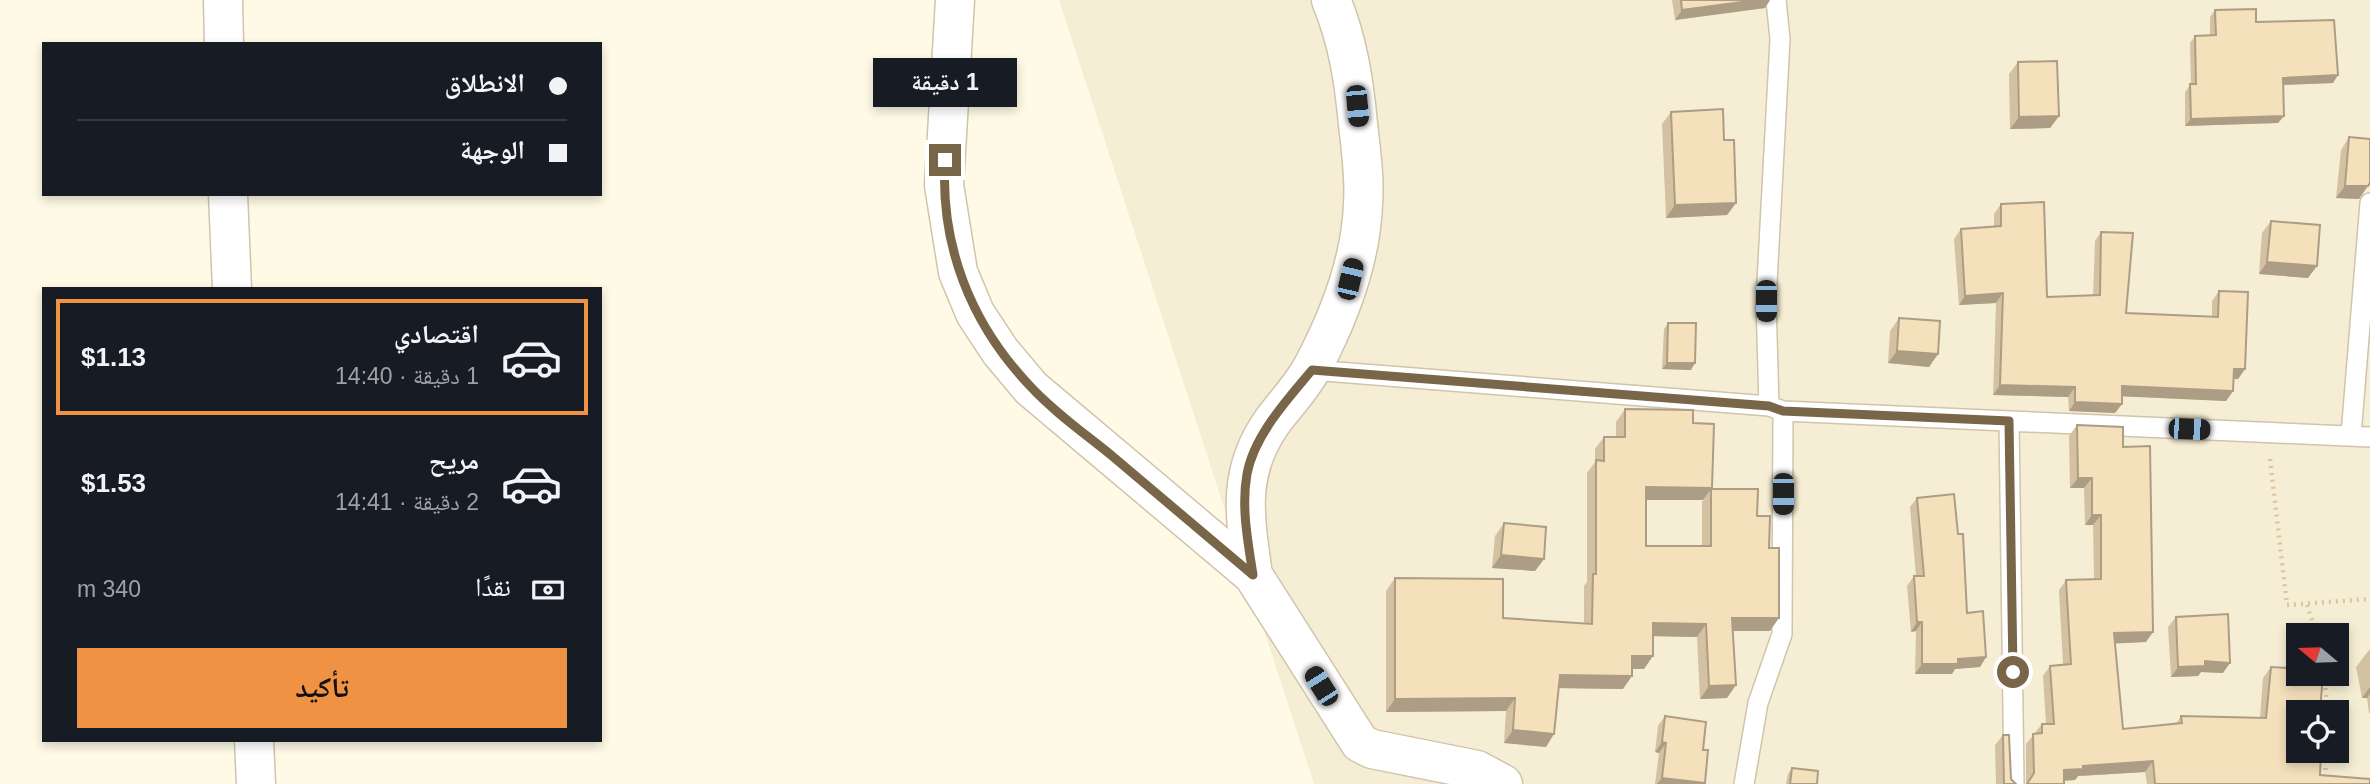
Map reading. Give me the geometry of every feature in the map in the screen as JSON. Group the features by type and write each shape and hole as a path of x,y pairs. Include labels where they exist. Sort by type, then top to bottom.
{"street":[{"path":"223,0 224,42"},
{"path":"955,0 944,185 958,272 975,313 1000,351 1031,388 1253,575 1360,743 1372,749 1477,770 1503,784"},
{"path":"1253,575 1245,502 1247,473 1256,447 1312,370 1350,279 1364,204 1351,63 1331,0"},
{"path":"228,196 232,287"},
{"path":"254,742 256,784"}],"lane":[{"path":"1744,784 1758,703 1782,634 1776,408 1766,301 1780,39 1776,0"},
{"path":"1312,370 1776,408 2360,436 2370,203"},
{"path":"2009,421 2014,784"}],"path":[{"path":"2267,432 2287,605 2370,599"},
{"path":"2307,605 2313,623"},
{"path":"2325,784 2326,763"}],"shaded area":[{"path":"1059,0 2370,0 2370,784 1314,784"}],"building":[{"path":"1681,0 1757,0 1682,10"},
{"path":"2256,9 2256,22 2334,20 2338,75 2283,78 2284,116 2191,119 2190,84 2196,84 2195,36 2216,35 2215,10"},
{"path":"2057,61 2059,116 2019,117 2018,62"},
{"path":"1723,109 1724,140 1734,140 1736,203 1675,205 1671,112"},
{"path":"2349,137 2370,139 2368,186 2345,186"},
{"path":"2044,202 2047,297 2100,295 2101,232 2133,233 2126,313 2218,317 2219,291 2248,292 2245,369 2234,369 2233,391 2122,386 2122,404 2075,402 2075,387 2000,385 2003,293 1965,296 1961,229 2001,226 2001,204"},
{"path":"2271,221 2320,225 2317,266 2267,262"},
{"path":"1899,318 1940,321 1938,354 1897,351"},
{"path":"1668,323 1696,323 1695,363 1667,363"},
{"path":"1625,409 1693,410 1693,423 1714,424 1712,488 1646,487 1646,546 1711,546 1711,489 1758,489 1757,516 1770,516 1769,548 1779,548 1779,618 1732,618 1736,685 1709,686 1706,624 1653,623 1653,656 1632,656 1632,676 1560,675 1554,734 1513,730 1515,698 1395,699 1395,578 1503,579 1503,618 1592,624 1593,574 1596,574 1596,460 1604,461 1604,437 1625,437"},
{"path":"2077,425 2123,427 2123,447 2150,446 2153,632 2114,633 2123,729 2182,723 2181,716 2266,718 2271,667 2286,668 2286,686 2322,686 2321,700 2286,700 2286,763 2320,763 2320,775 2370,779 2370,784 2155,784 2153,761 2083,766 2083,769 2064,770 2064,784 2027,784 2034,773 2033,734 2042,733 2042,724 2054,724 2050,666 2071,664 2066,580 2101,579 2101,515 2092,515 2092,478 2078,478"},
{"path":"1954,494 1958,534 1963,534 1967,613 1983,611 1986,657 1958,659 1958,664 1922,664 1922,622 1917,622 1914,576 1924,576 1917,498"},
{"path":"1504,523 1546,527 1544,559 1501,555"},
{"path":"2228,614 2230,663 2205,661 2205,666 2178,667 2176,617"},
{"path":"1665,716 1706,722 1703,750 1708,750 1705,783 1662,778 1666,743 1662,742"},
{"path":"2003,735 2009,735 2011,779 2016,784 2004,784"},
{"path":"1792,768 1818,771 1817,784 1790,784"}],"route":[{"path":"945,160 944,185 958,272 975,313 1000,351 1031,388 1253,575 1245,502 1247,473 1256,447 1312,370 1769,406 1783,411 2009,421 2013,672"}]}
